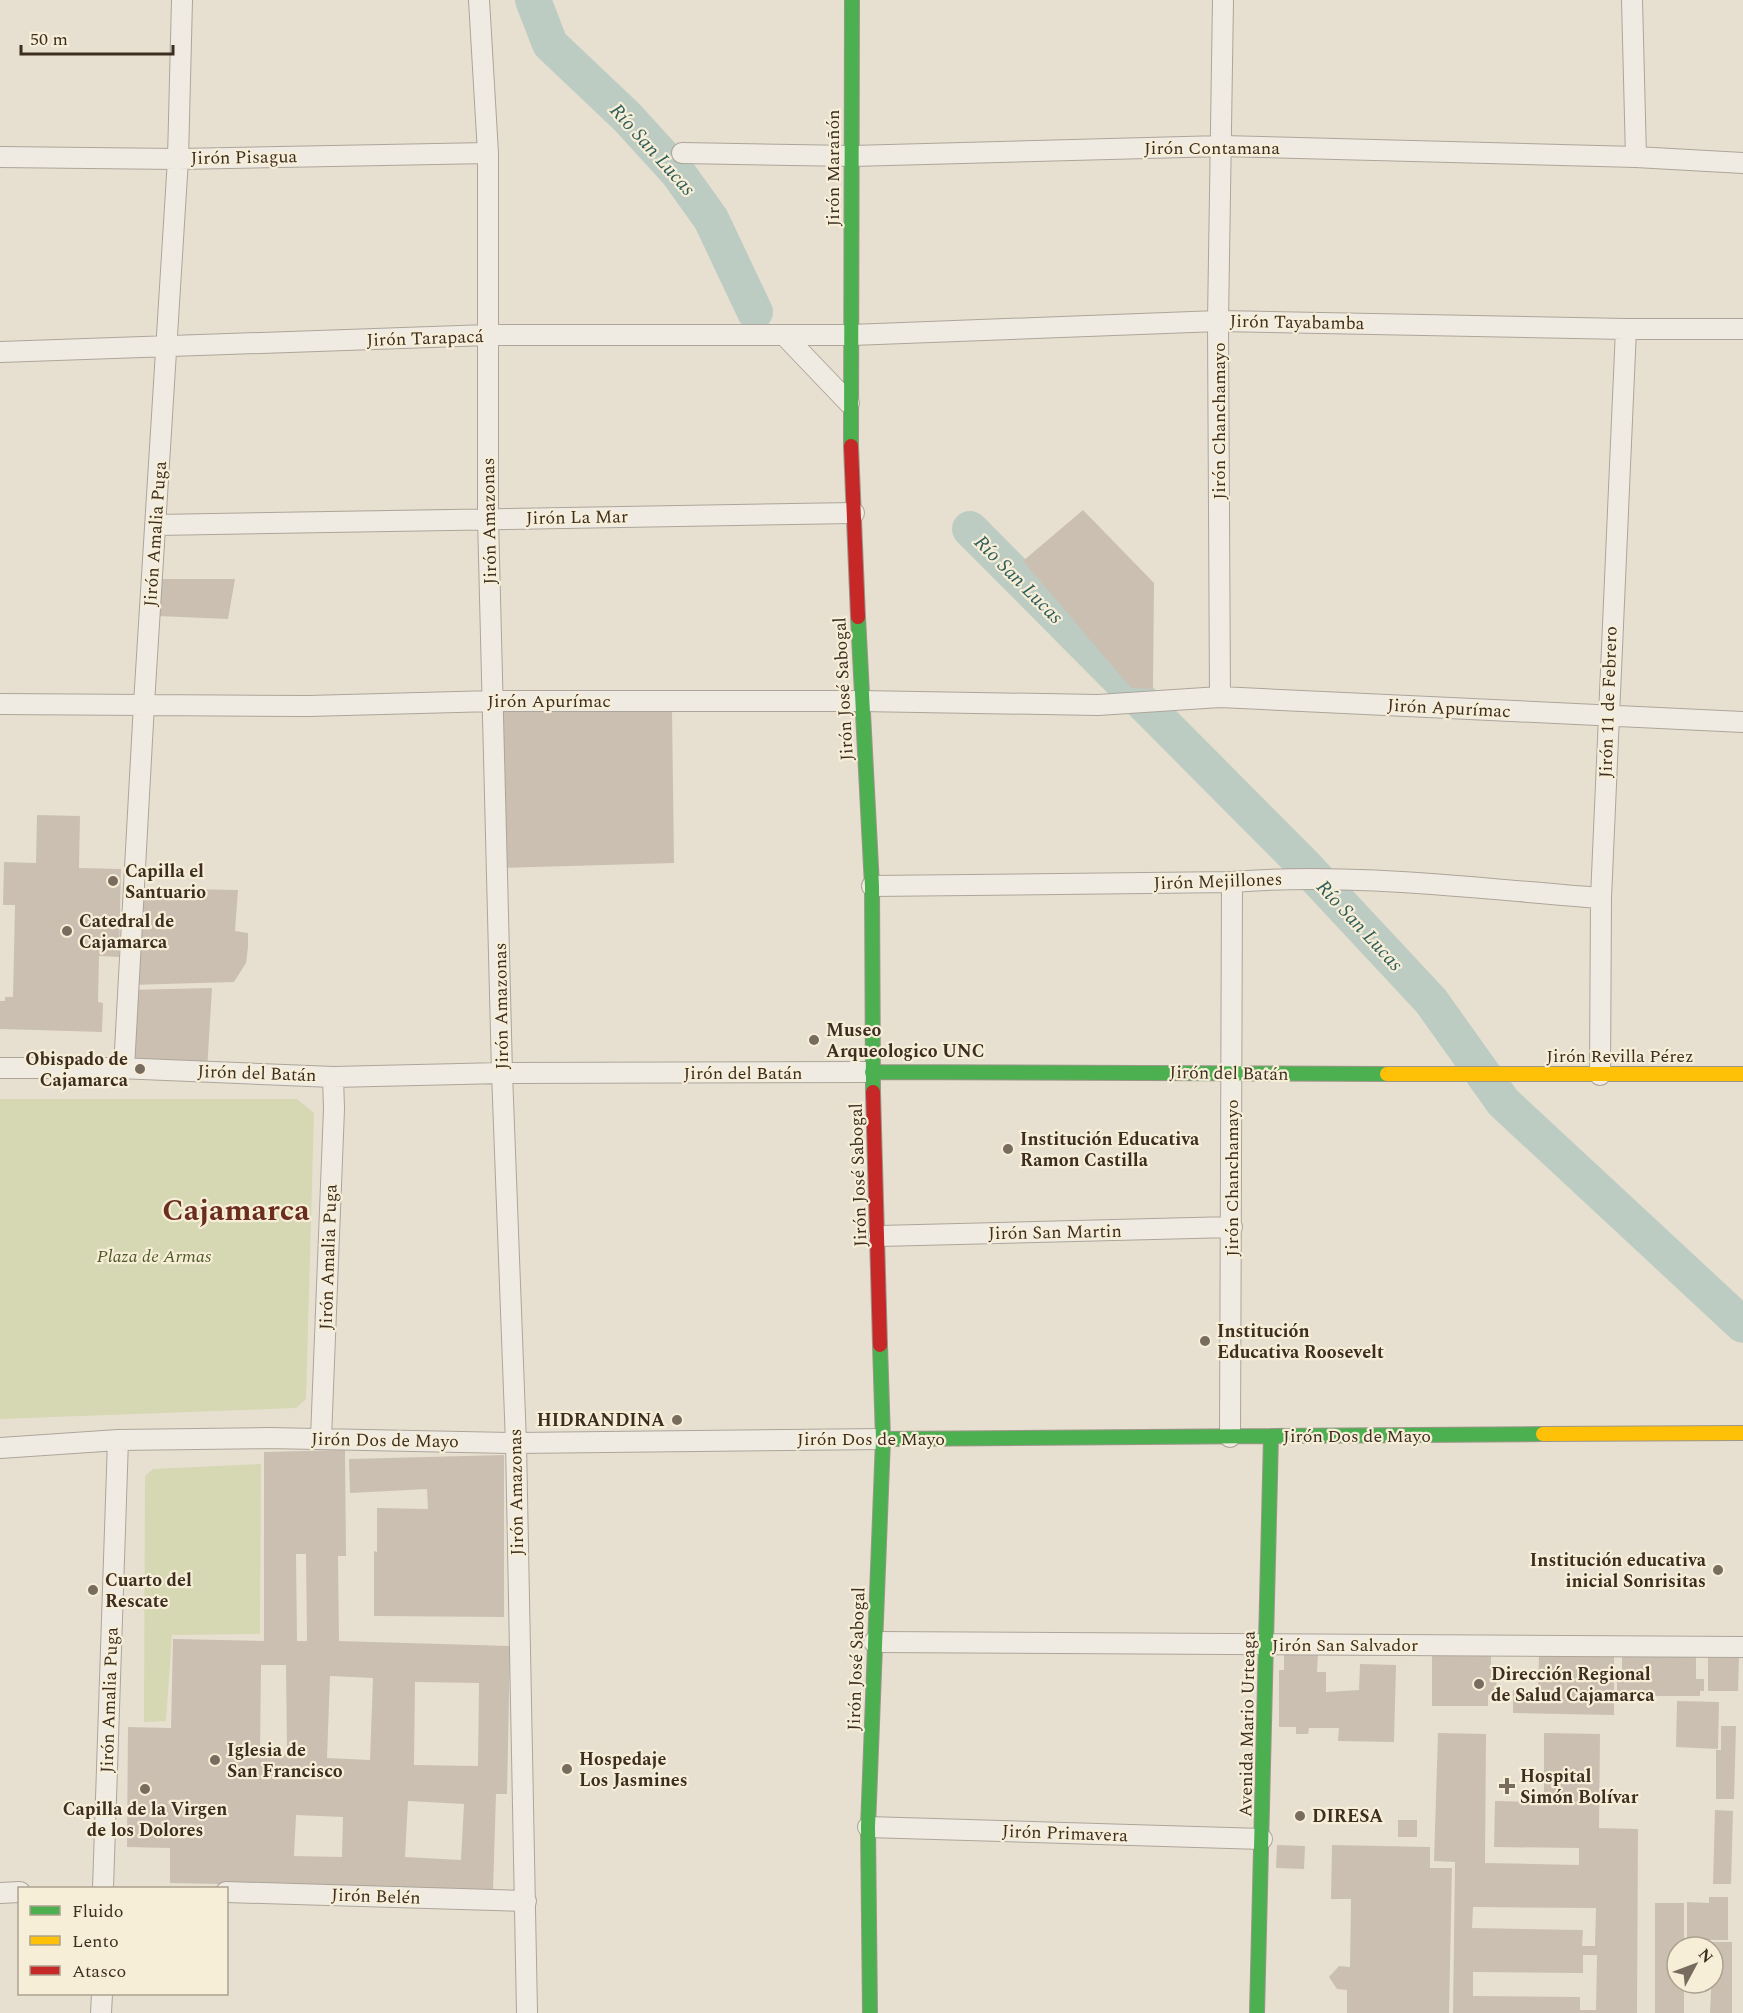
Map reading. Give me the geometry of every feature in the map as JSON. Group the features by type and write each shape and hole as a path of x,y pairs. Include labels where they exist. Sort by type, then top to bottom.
{"street":[{"name":"Jirón Amalia Puga","path":"124,1068 178,159 182,0"},
{"name":"Jirón Amazonas","path":"479,0 488,153 488,518 502,1073 516,1443 526,1901 526,2013"},
{"name":"Jirón Marañón","path":"851,335 852,0"},
{"name":"Jirón Chanchamayo","path":"1220,697 1218,321 1223,0"},
{"path":"1632,0 1636,157"},
{"name":"Jirón Contamana","path":"682,153 852,156 1222,146 1636,157 1743,163"},
{"name":"Jirón Pisagua","path":"0,157 178,159 488,153"},
{"name":"Jirón Tayabamba","path":"851,335 1218,321 1743,329"},
{"name":"Jirón 11 de Febrero","path":"1600,1075 1601,898 1607,715 1626,329"},
{"name":"Jirón Tarapacá","path":"0,352 488,335 851,335"},
{"path":"784,335 849,403"},
{"name":"Jirón José Sabogal","path":"851,335 849,403 861,701 872,886 872,1072 879,1236 883,1439 868,1827 870,2013"},
{"name":"Jirón La Mar","path":"156,525 854,513"},
{"name":"Jirón Apurímac","path":"0,704 308,706 494,701 861,701 1098,705 1220,697 1743,722"},
{"name":"Jirón Mejillones","path":"872,886 1232,882 1281,878 1342,880 1601,898"},
{"name":"Jirón Chanchamayo","path":"1230,1437 1232,882"},
{"name":"Jirón del Batán","path":"0,1068 124,1068 333,1077 502,1073 1038,1071 1470,1074"},
{"name":"Jirón Revilla Pérez","path":"1470,1074 1743,1074"},
{"name":"Jirón Amalia Puga","path":"321,1438 334,1109 333,1077"},
{"name":"Jirón San Martin","path":"879,1236 1232,1227"},
{"name":"Jirón Dos de Mayo","path":"0,1449 118,1440 321,1438 516,1443 1743,1433"},
{"name":"Avenida Mario Urteaga","path":"1257,2013 1271,1436"},
{"name":"Jirón Amalia Puga","path":"103,1887 118,1440"},
{"name":"Jirón San Salvador","path":"874,1642 1743,1647"},
{"name":"Jirón Primavera","path":"868,1827 1262,1839"},
{"path":"0,1893 18,1892"},
{"name":"Jirón Belén","path":"228,1892 526,1901"},
{"path":"101,2013 102,1995"}],"green space":[{"name":"Plaza de Armas","path":"0,1099 297,1099 314,1113 306,1399 296,1408 0,1419"},
{"path":"261,1464 260,1634 172,1635 166,1721 144,1722 145,1476 153,1469"}],"building":[{"path":"1083,510 1154,583 1153,689 1131,688 1023,561"},
{"path":"161,579 235,579 228,619 157,616"},
{"path":"500,709 672,709 674,863 503,868"},
{"name":"Catedral de Cajamarca","path":"37,815 80,816 79,868 121,869 119,957 99,956 98,1002 103,1003 102,1032 0,1029 0,1001 5,1001 5,997 13,997 15,905 3,905 4,862 36,863"},
{"path":"134,888 238,890 235,931 248,933 248,947 246,963 234,982 129,985"},
{"name":"Obispado de Cajamarca","path":"212,988 207,1071 124,1068 128,990"},
{"path":"345,1450 346,1556 338,1556 339,1641 510,1646 507,1794 496,1794 493,1890 170,1883 170,1848 127,1847 128,1727 171,1728 173,1639 264,1641 264,1452","holes":["296,1554 306,1554 307,1641 297,1641","261,1665 286,1665 287,1754 260,1755","330,1676 373,1678 370,1760 327,1758","415,1682 479,1683 478,1766 414,1765","408,1801 464,1804 461,1860 405,1857","296,1815 343,1817 342,1857 294,1856"]},
{"path":"504,1455 504,1617 374,1616 374,1551 377,1552 377,1508 428,1509 427,1489 350,1493 349,1459"},
{"path":"1284,1654 1318,1654 1317,1672 1326,1672 1326,1692 1359,1690 1360,1664 1396,1665 1394,1742 1338,1741 1339,1728 1309,1728 1308,1734 1296,1734 1296,1727 1279,1727 1279,1670 1284,1670"},
{"path":"1432,1654 1491,1655 1491,1670 1497,1670 1496,1695 1488,1695 1488,1706 1432,1706"},
{"path":"1539,1656 1614,1657 1614,1715 1513,1713 1513,1690 1538,1690"},
{"path":"1622,1657 1696,1657 1696,1679 1704,1679 1704,1691 1700,1691 1700,1696 1617,1696 1617,1674 1622,1675"},
{"path":"1708,1657 1739,1658 1738,1691 1708,1691"},
{"path":"1677,1701 1719,1702 1718,1749 1676,1747"},
{"path":"1721,1726 1736,1726 1734,1799 1716,1799 1716,1750 1721,1750"},
{"path":"1438,1733 1486,1734 1485,1863 1579,1865 1579,1848 1494,1847 1495,1801 1544,1802 1544,1733 1600,1734 1599,1828 1638,1829 1637,2013 1453,2013 1455,1862 1434,1861","holes":["1473,1907 1596,1908 1595,1946 1582,1946 1583,1930 1472,1928","1583,1955 1597,1955 1596,2010 1580,2010 1580,1997 1473,1996 1473,1972 1583,1973"]},
{"path":"1715,1810 1733,1811 1731,1884 1713,1884"},
{"path":"1398,1820 1417,1820 1417,1837 1398,1837"},
{"path":"1277,1845 1305,1846 1304,1869 1276,1868"},
{"path":"1332,1845 1430,1847 1430,1868 1452,1868 1449,2013 1347,2013 1347,1990 1337,1989 1329,1977 1339,1966 1350,1967 1351,1899 1331,1899"},
{"path":"1709,1897 1728,1897 1728,1940 1725,1940 1725,1935 1687,1935 1687,1902 1709,1903"},
{"path":"1655,1903 1684,1903 1684,1935 1665,1935 1665,1995 1684,1995 1684,2013 1655,2013"},
{"path":"1725,1942 1732,1942 1732,2013 1710,2013 1711,1995 1725,1995"}],"waterway":[{"name":"Río San Lucas","path":"533,0 550,44 627,117 678,173 711,219 755,312"},
{"name":"Río San Lucas","path":"970,529 1306,867 1431,1001 1503,1102 1743,1325"}],"traffic: fast":[{"path":"851,446 852,0"},
{"path":"858,617 872,886 873,1092"},
{"path":"872,1072 1387,1074"},
{"path":"870,2013 868,1827 883,1439 880,1345"},
{"path":"883,1439 1543,1434"},
{"path":"1257,2013 1271,1436"}],"traffic: slow":[{"path":"1387,1074 1743,1074"},
{"path":"1543,1434 1743,1433"}],"traffic: jam":[{"path":"851,446 858,617"},
{"path":"873,1092 880,1345"}],"place":[{"name":"Capilla el Santuario","path":"113,881"},
{"name":"Catedral de Cajamarca","path":"67,931"},
{"name":"Museo Arqueologico UNC","path":"814,1040"},
{"name":"Obispado de Cajamarca","path":"140,1069"},
{"name":"Institución Educativa Ramon Castilla","path":"1008,1149"},
{"name":"Institución Educativa Roosevelt","path":"1205,1341"},
{"name":"HIDRANDINA","path":"677,1420"},
{"name":"Institución educativa inicial Sonrisitas","path":"1718,1570"},
{"name":"Cuarto del Rescate","path":"93,1590"},
{"name":"Dirección Regional de Salud Cajamarca","path":"1479,1684"},
{"name":"Iglesia de San Francisco","path":"215,1760"},
{"name":"Hospedaje Los Jasmines","path":"567,1769"},
{"name":"Hospital Simón Bolívar","path":"1507,1786"},
{"name":"Capilla de la Virgen de los Dolores","path":"145,1789"},
{"name":"DIRESA","path":"1300,1816"}],"district":[{"name":"Cajamarca","path":"236,1210"}]}
